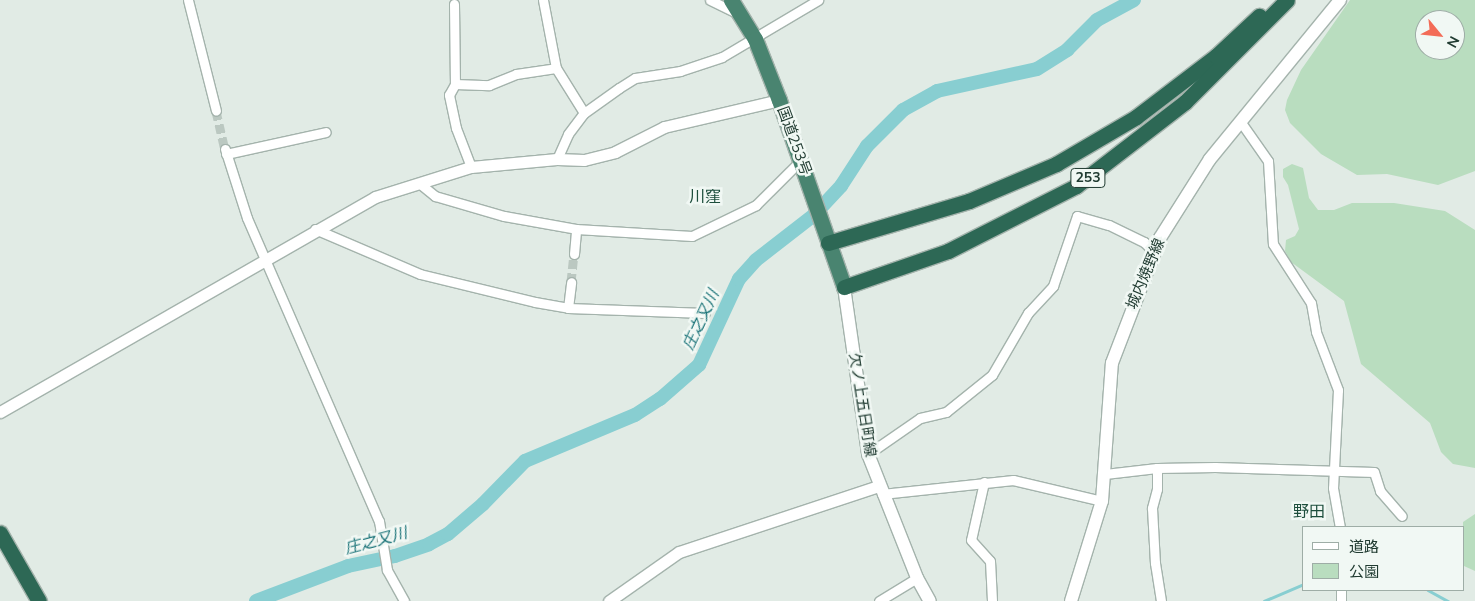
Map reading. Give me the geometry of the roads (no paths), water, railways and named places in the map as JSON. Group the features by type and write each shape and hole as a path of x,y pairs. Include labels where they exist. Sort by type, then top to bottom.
{"highway":[{"name":"国道253号","path":"731,0 743,15 755,39 801,160 844,287"},
{"name":"253","path":"828,243 969,201 1056,164 1136,117 1170,92 1216,56 1276,0"},
{"name":"253","path":"844,287 948,252 1076,186 1185,102 1287,0"},
{"path":"0,532 39,601"},
{"path":"0,551 27,601"}],"main road":[{"name":"城内焼野線","path":"1071,601 1102,501 1112,363 1154,252 1184,196 1240,121 1340,0"},
{"name":"欠ノ上五日町線","path":"844,287 868,454 880,490 917,578 930,601"}],"street":[{"path":"188,0 216,111"},
{"path":"543,0 556,68 584,114"},
{"path":"710,0 743,15"},
{"path":"557,159 568,134 584,114 600,100 635,78 680,71 722,57 818,0"},
{"path":"454,4 455,84 449,95 456,128 471,167"},
{"path":"455,84 489,85 516,74 556,68"},
{"path":"0,412 267,261 315,229 375,197 471,167 557,159 584,160 615,152 664,127 779,100"},
{"path":"1240,121 1268,160 1273,244 1311,302 1316,332 1338,390 1336,472 1333,488 1340,526"},
{"path":"326,132 226,152 237,192 379,521 387,570 404,601"},
{"path":"419,183 435,196 504,216 576,230 692,236 756,205 801,160"},
{"path":"868,454 920,418 946,412 992,375 1028,313 1053,286 1077,216 1109,225 1144,242 1154,252"},
{"path":"315,229 420,274 568,308 705,313"},
{"path":"574,254 576,230"},
{"path":"568,308 571,282"},
{"path":"1157,468 1157,489 1152,508 1155,563 1161,601"},
{"path":"1105,474 1157,468 1374,472 1380,491 1402,516"},
{"path":"609,601 679,552 880,490 1014,480 1102,501"},
{"path":"984,482 971,540 990,561 992,601"},
{"path":"879,601 917,578"}],"waterway":[{"name":"庄之又川","path":"256,601 348,566 395,556 429,544 448,534 483,504 525,461 635,415 660,399 699,365 739,279 756,260 814,215 841,186 867,146 903,110 937,91 1037,69 1067,50 1097,20 1134,0"},
{"path":"1264,601 1302,585"},
{"path":"1430,591 1448,601"}],"tunnel":[{"path":"216,111 225,149"},
{"path":"571,282 574,254"}],"district":[{"name":"川窪","path":"705,197"},
{"name":"野田","path":"1309,512"}]}
